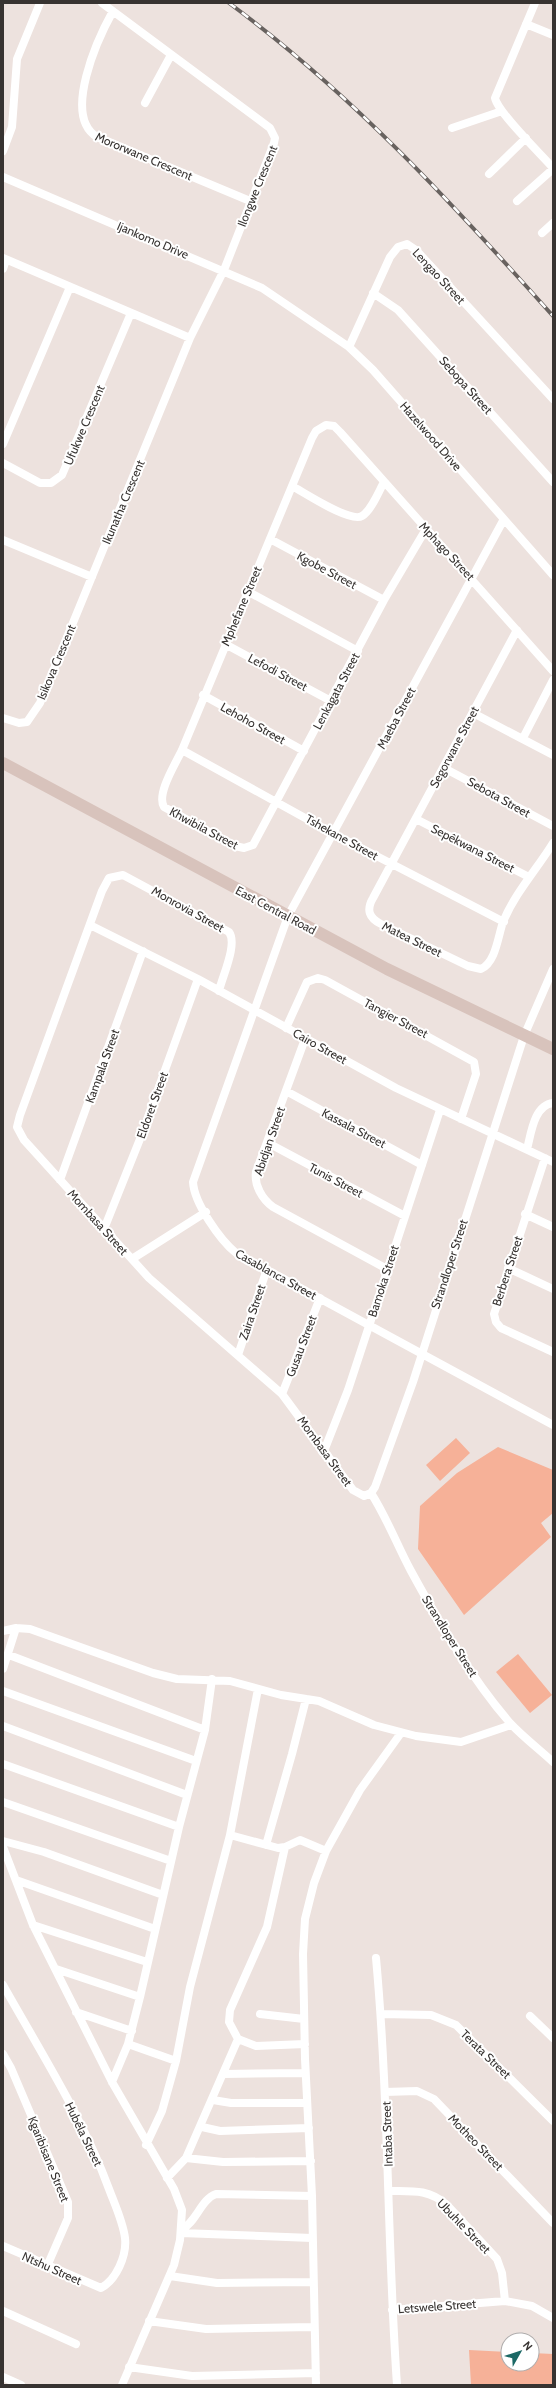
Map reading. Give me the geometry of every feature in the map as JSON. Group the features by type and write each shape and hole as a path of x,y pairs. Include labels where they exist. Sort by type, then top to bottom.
{"street":[{"path":"3,151 12,127 17,59 40,3"},
{"name":"Ilongwe Crescent","path":"102,3 273,132 274,143 224,270"},
{"path":"517,201 553,168 495,102 496,91 535,3"},
{"name":"Mororwane Crescent","path":"113,11 101,34 84,82 84,121 88,131 97,137 250,201"},
{"path":"526,24 553,34"},
{"path":"145,104 171,55"},
{"path":"452,128 502,111"},
{"path":"3,124 12,127"},
{"path":"489,174 526,138"},
{"name":"Ijankomo Drive","path":"3,177 224,270 262,288 297,312"},
{"path":"542,233 553,223"},
{"name":"Lengao Street","path":"349,347 394,251 402,244 409,244 553,399"},
{"path":"3,269 5,259 190,338"},
{"name":"Ikunatha Crescent","path":"92,577 190,338 224,270"},
{"path":"3,444 70,287"},
{"name":"Sebopa Street","path":"373,293 398,310 553,482"},
{"name":"Hazelwood Drive","path":"297,312 349,347 373,370 553,575"},
{"name":"Ufukwe Crescent","path":"3,463 40,483 51,483 62,475 132,313"},
{"name":"Mphefane Street","path":"164,807 161,801 163,789 182,750 203,695 316,431 321,426 330,424 340,432"},
{"name":"Mphago Street","path":"340,432 426,530 471,577 553,671"},
{"path":"292,486 346,515 356,518 364,515 384,482"},
{"name":"Maeba Street","path":"288,916 334,834 471,577 504,519"},
{"name":"Lenkagata Street","path":"244,848 256,841 384,600 426,530"},
{"name":"Kgobe Street","path":"270,539 384,600"},
{"path":"3,540 92,577"},
{"name":"Isikova Crescent","path":"3,718 22,724 27,722 34,714 92,577"},
{"path":"247,591 358,650"},
{"name":"Segorwane Street","path":"390,864 444,768 517,630"},
{"name":"Lefodi Street","path":"225,644 331,701"},
{"path":"523,738 553,680"},
{"name":"Lehoho Street","path":"203,695 304,751"},
{"path":"473,713 553,755"},
{"name":"Tshekane Street","path":"182,750 278,801 334,834 390,864 504,922"},
{"name":"East Central Road","path":"3,763 434,993 553,1050"},
{"name":"Sebota Street","path":"444,768 553,826"},
{"name":"Khwibila Street","path":"164,807 235,846 244,848"},
{"name":"Sepêkwana Street","path":"416,819 530,877"},
{"path":"504,922 530,877 553,843"},
{"name":"Matea Street","path":"390,864 369,905 371,917 468,966 478,969 486,966 494,950 504,922"},
{"name":"Monrovia Street","path":"112,876 123,875 134,880 229,932 232,938 232,947 219,991"},
{"name":"Mombasa Street","path":"112,876 106,882 102,890 17,1123 20,1134 149,1278 282,1394 356,1493 364,1496 372,1493"},
{"name":"Casablanca Street","path":"288,916 194,1175 194,1192 218,1235 228,1246 267,1269 553,1425"},
{"name":"Cairo Street","path":"90,925 198,979 254,1011 440,1110 553,1162"},
{"name":"Kampala Street","path":"60,1180 143,951"},
{"name":"Strandloper Street","path":"552,1760 511,1725 488,1695 447,1634 411,1570 385,1514 372,1493 421,1353 524,1036 553,969"},
{"name":"Tangier Street","path":"286,1028 307,982 318,978 325,980 474,1062 476,1074 461,1119"},
{"name":"Eldoret Street","path":"104,1229 140,1139 198,979"},
{"name":"Abidjan Street","path":"305,1038 255,1180 267,1202 387,1269"},
{"name":"Kassala Street","path":"286,1091 422,1165"},
{"path":"526,1149 540,1110 545,1105 553,1103"},
{"name":"Bamoka Street","path":"324,1451 348,1390 440,1110"},
{"name":"Tunis Street","path":"268,1143 405,1216"},
{"name":"Berbera Street","path":"545,1158 525,1214 495,1306 494,1314 496,1322 501,1328 553,1352"},
{"path":"132,1259 206,1212"},
{"path":"525,1214 553,1227"},
{"path":"508,1268 553,1290"},
{"name":"Zaira Street","path":"238,1355 267,1269"},
{"name":"Gusau Street","path":"282,1394 320,1298"},
{"path":"3,1631 16,1628 47,1634 153,1673 177,1679 212,1679 319,1701 374,1725 401,1733 438,1741 461,1742 511,1725"},
{"path":"3,1669 9,1655 16,1628"},
{"path":"9,1655 205,1730"},
{"path":"112,2082 132,2031 179,1827 205,1730 212,1679"},
{"path":"146,2145 162,2111 176,2061 190,1987 230,1835 258,1689"},
{"path":"3,1691 196,1761"},
{"path":"266,1845 306,1699"},
{"path":"3,1726 187,1795"},
{"path":"316,2385 311,2161 305,2073 303,1954 305,1919 314,1884 326,1851 360,1790 401,1733"},
{"path":"3,1764 179,1827"},
{"path":"3,1802 171,1861"},
{"path":"230,1835 266,1845 285,1847 300,1840 326,1851"},
{"path":"3,1841 44,1852 163,1895"},
{"path":"3,1847 33,1925 112,2082 146,2145 167,2178 180,2206 181,2232 170,2276 122,2385"},
{"path":"285,1847 267,1927 230,2010 229,2022 238,2039 249,2044 260,2046 305,2044"},
{"path":"16,1880 155,1929"},
{"path":"33,1925 147,1962"},
{"name":"Intaba Street","path":"376,1958 382,2014 392,2310"},
{"path":"56,1969 140,1997"},
{"name":"Hubêla Street","path":"3,1984 81,2126 106,2179 121,2221 125,2237 123,2255 115,2275 101,2288"},
{"path":"76,2012 132,2031"},
{"path":"260,2014 304,2019"},
{"name":"Terata Street","path":"382,2014 431,2015 456,2025 553,2121"},
{"path":"530,2016 553,2038"},
{"path":"167,2178 186,2158 202,2127 238,2039"},
{"path":"128,2044 176,2061"},
{"name":"Kgaribisane Street","path":"3,2054 11,2068 68,2202 68,2218 48,2264"},
{"path":"223,2074 305,2073"},
{"name":"Motheo Street","path":"385,2092 417,2091 434,2099 553,2223"},
{"path":"213,2100 243,2104 307,2103"},
{"path":"202,2127 220,2131 309,2128"},
{"path":"186,2158 223,2162 311,2161"},
{"name":"Ubuhle Street","path":"389,2191 426,2192 438,2198 447,2205 497,2260 502,2273 505,2301"},
{"path":"181,2232 192,2222 210,2198 216,2194 312,2196"},
{"path":"181,2232 312,2238"},
{"name":"Ntshu Street","path":"3,2246 48,2264 90,2285 101,2288"},
{"path":"170,2276 217,2283 313,2282"},
{"name":"Letswele Street","path":"397,2385 392,2310 505,2301 532,2306 553,2318"},
{"path":"3,2311 76,2344"},
{"path":"150,2321 206,2329 314,2327"},
{"path":"129,2368 192,2376 316,2373"},
{"path":"3,2377 21,2385"}],"shaded area":[{"path":"456,1438 470,1453 440,1481 426,1465"},
{"path":"498,1447 553,1470 553,1513 541,1523 551,1537 464,1615 418,1549 420,1506 457,1473"},
{"path":"518,1654 552,1695 530,1713 496,1672"},
{"path":"469,2350 500,2352 500,2372 540,2372 540,2353 553,2354 553,2385 471,2385"}],"railway":[{"path":"229,3 317,74 399,151 477,232 553,316"}]}
